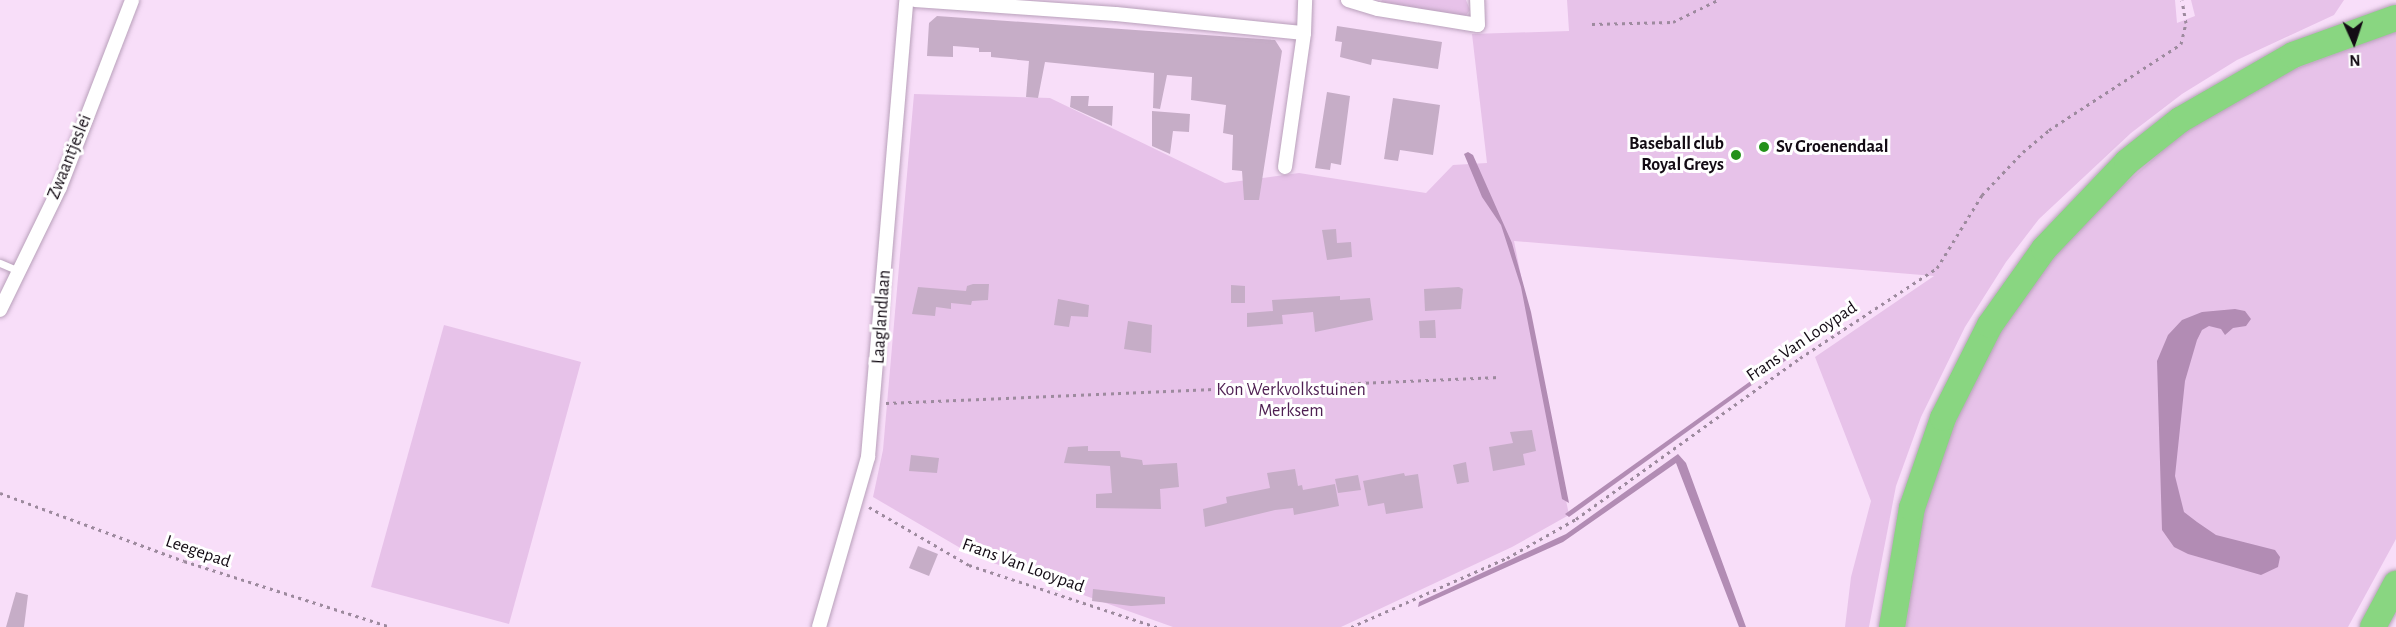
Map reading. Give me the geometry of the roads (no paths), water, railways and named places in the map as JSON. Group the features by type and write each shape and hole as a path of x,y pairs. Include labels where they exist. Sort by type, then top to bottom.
{"highway":[{"path":"1892,627 1912,508 1943,418 1990,325 2044,249 2127,162 2180,120 2293,55 2396,18"},
{"path":"2373,627 2396,584"}],"street":[{"name":"Zwaantjeslei","path":"0,310 60,187 132,0"},
{"name":"Laaglandlaan","path":"819,627 868,457 875,403 906,0"},
{"path":"915,0 1116,14 1304,33"},
{"path":"1285,167 1304,33 1305,0"},
{"path":"1348,0 1378,9 1478,24 1477,0"}],"lane":[{"path":"0,263 19,271"}],"place":[{"name":"Sv Groenendaal","path":"1764,147"},
{"name":"Baseball club Royal Greys","path":"1736,155"}],"park label":[{"name":"Kon Werkvolkstuinen Merksem","path":"1291,401"}]}
